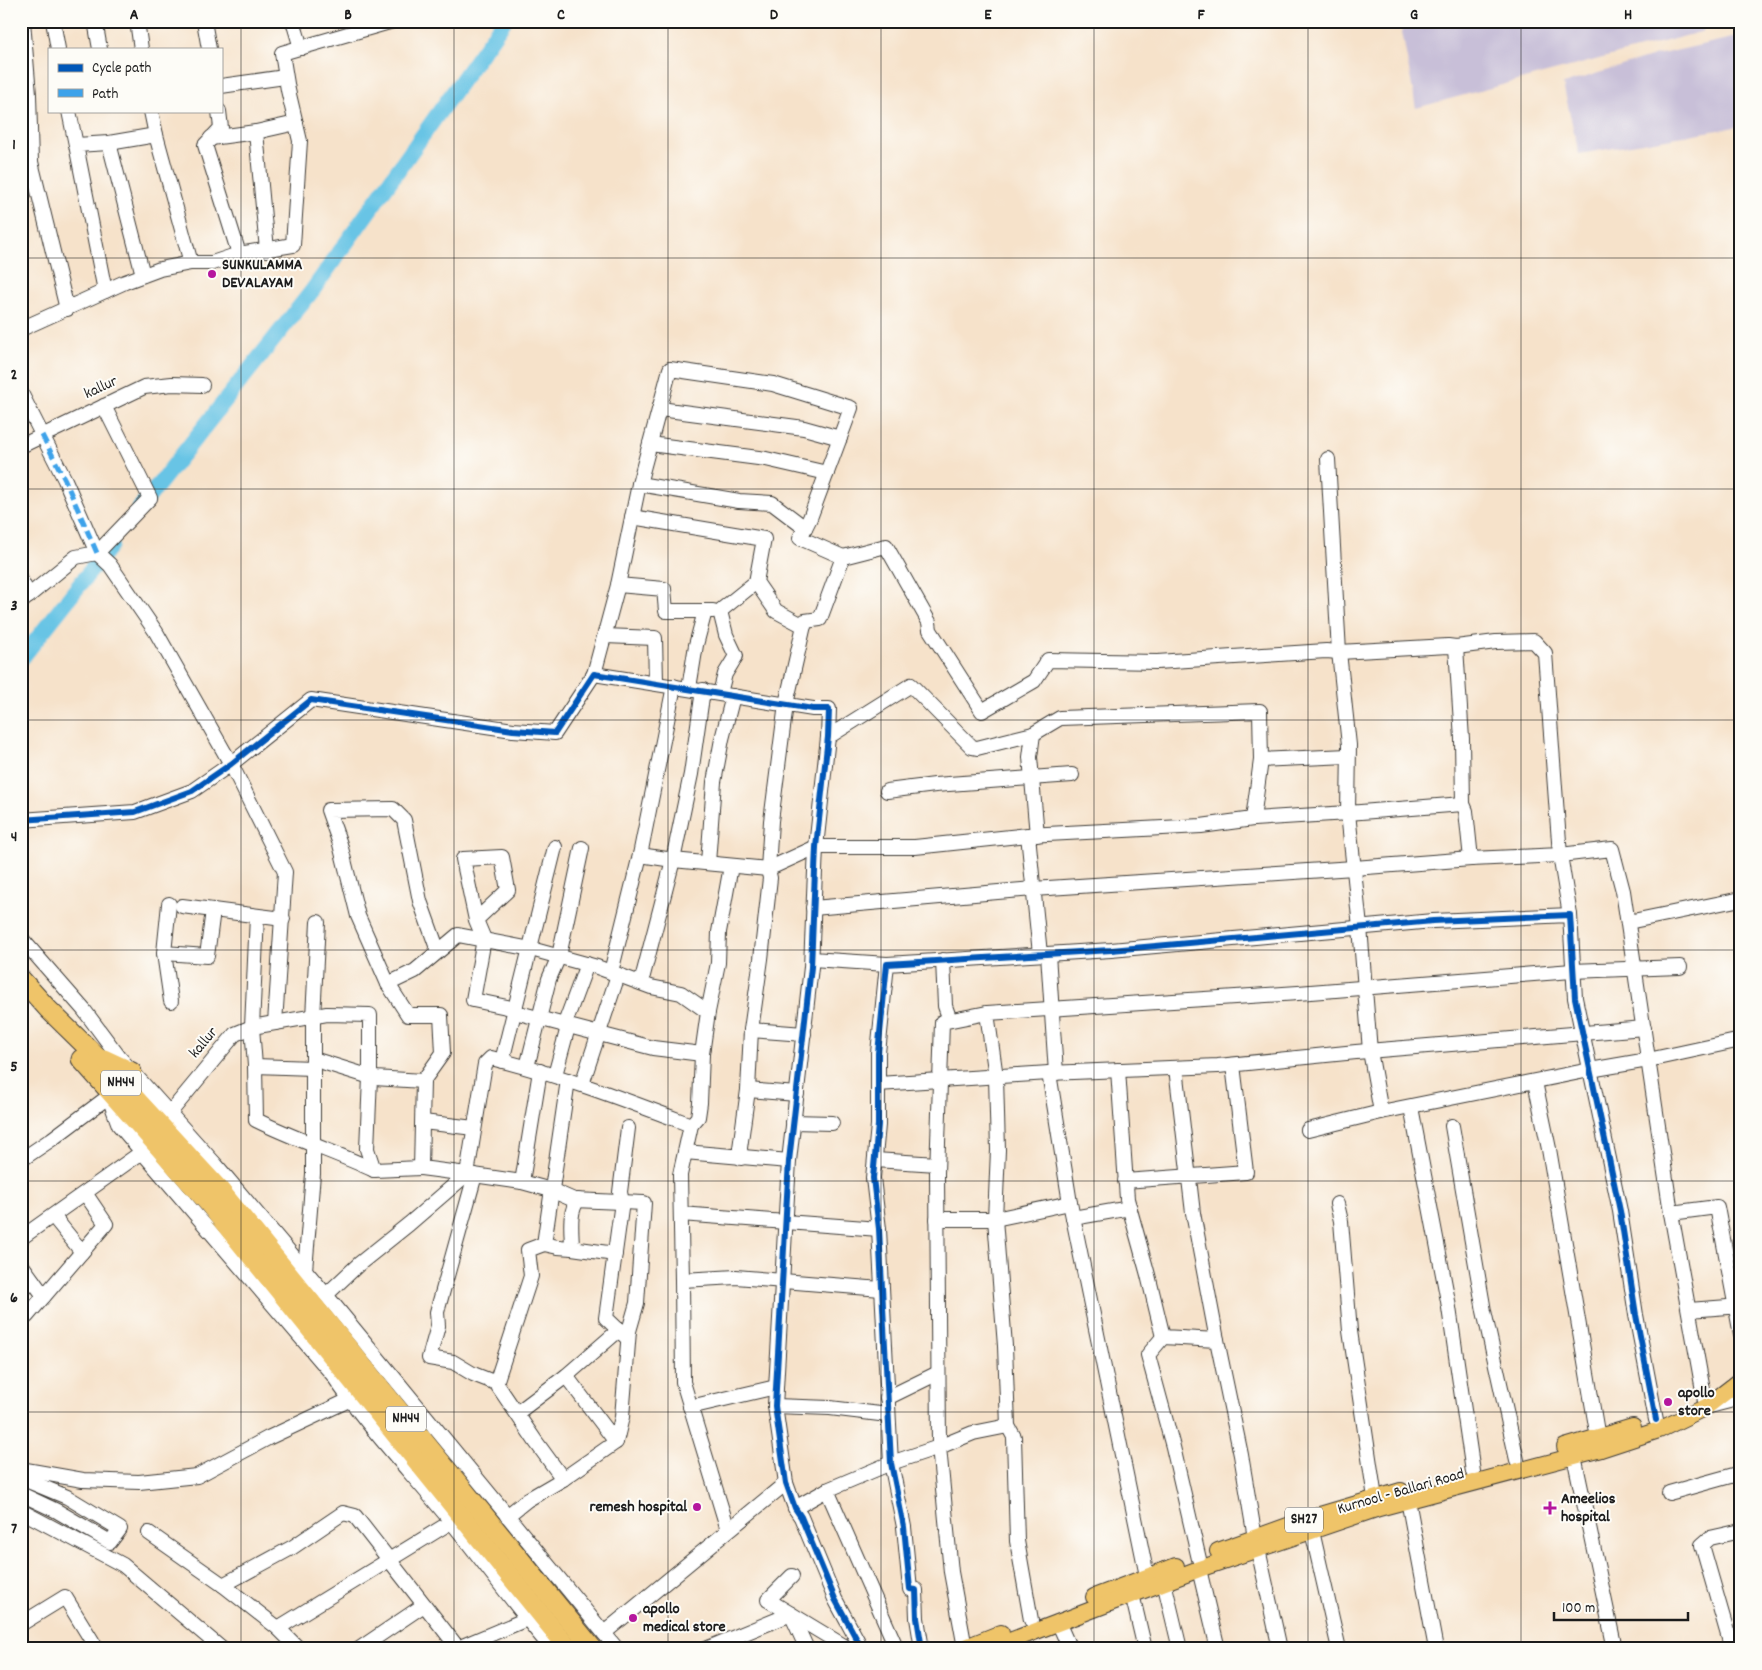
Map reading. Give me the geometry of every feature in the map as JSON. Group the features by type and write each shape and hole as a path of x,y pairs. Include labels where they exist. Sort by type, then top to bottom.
{"highway":[{"name":"NH44","path":"21,979 48,1009 96,1056 219,1190 599,1641"},
{"name":"NH44","path":"21,997 209,1204 555,1648"},
{"path":"96,1056 132,1072"}],"main road":[{"name":"Kurnool - Ballari Road","path":"1257,1543 1312,1531 1408,1500 1601,1449 1659,1430 1706,1407 1741,1380"},
{"name":"Kurnool - Ballari Road","path":"963,1648 1147,1576 1199,1564 1257,1543 1310,1518 1375,1498 1706,1407"},
{"name":"Kurnool - Ballari Road","path":"997,1647 1164,1582 1199,1564"}],"street":[{"path":"23,21 29,95 31,162 67,309"},
{"path":"53,21 58,48"},
{"path":"95,21 100,48"},
{"path":"137,21 142,48"},
{"path":"204,21 209,48"},
{"path":"293,21 301,48"},
{"path":"21,329 105,291 160,269 191,263 212,263 240,254 293,245 300,141 282,53 301,48 358,26 393,21"},
{"path":"222,86 286,77"},
{"path":"69,112 105,291"},
{"path":"151,112 191,263"},
{"path":"219,112 221,128 204,145 240,254"},
{"path":"211,138 256,132 296,123"},
{"path":"256,132 266,250"},
{"path":"76,145 109,143 156,135"},
{"path":"109,143 143,275"},
{"path":"21,820 135,812 192,791 231,764 311,700 514,730 555,734 594,674 618,585 639,484 670,369 773,384 851,408 800,538 843,557 886,546 929,622 930,630 982,711 1034,681 1048,660 1157,662 1326,651 1456,647 1496,642 1534,641 1545,653 1560,855 1570,916 1575,998 1620,1211 1636,1315 1656,1420"},
{"name":"kallur","path":"21,446 144,388 172,384 202,385"},
{"path":"21,393 65,480 97,553 110,565 156,632 231,764 285,872 275,1023"},
{"path":"21,580 25,599 76,557 97,553 150,498 104,406"},
{"path":"660,409 804,428 840,438"},
{"path":"650,444 766,459 827,473"},
{"path":"1328,460 1339,652 1349,745 1348,813 1370,1051 1381,1112"},
{"path":"639,484 740,501 772,503 805,528"},
{"path":"618,585 664,589 666,611 720,611 756,582 764,538 632,517"},
{"path":"741,1158 740,1138 748,1090 751,1030 770,878 768,869 770,821 786,704 805,621 820,619 843,557"},
{"path":"756,582 776,611 804,626"},
{"path":"689,688 696,645 705,611"},
{"path":"708,863 714,782 722,739 726,695 725,674 736,656 726,635 720,611"},
{"path":"605,636 655,638 656,682"},
{"path":"1456,647 1462,739 1463,804 1466,811 1471,859"},
{"path":"594,674 656,682 813,709 829,709 828,738 816,847 812,959 789,1161 775,1406 786,1483 835,1599 862,1649"},
{"path":"828,738 911,685 972,747 977,748 1033,734 1060,718 1260,711 1261,760 1253,819"},
{"path":"568,1080 598,1034 614,973 640,855 674,686"},
{"path":"641,983 673,860 691,774 703,690"},
{"path":"1033,734 1030,756 1034,889 1052,1010 1052,1073 1070,1203 1147,1576"},
{"path":"1261,760 1348,756"},
{"path":"887,791 935,785 1072,775"},
{"path":"640,855 768,869 816,847 915,847 1033,835 1201,826 1253,819 1463,804"},
{"path":"421,1168 423,1081 443,1053 441,1015 408,1015 388,984 358,916 340,844 328,810 393,809 404,820 420,901 438,951"},
{"path":"502,1061 555,847"},
{"path":"522,1182 539,1019 549,980 559,956 582,848"},
{"path":"814,908 1034,889 1471,859 1560,855 1612,849 1624,891 1671,1214 1706,1407 1741,1398"},
{"path":"476,920 508,890 502,857 462,858 476,920 484,939 473,1000 653,1048 702,1054"},
{"path":"728,1530 683,1382 680,1175 691,1125 698,1117 702,1054 718,963 719,932 731,866"},
{"path":"1628,922 1741,898"},
{"path":"171,1001 164,953 176,905 282,919"},
{"path":"164,953 207,956 213,910"},
{"path":"256,916 252,1027 256,1120 374,1170 421,1168 471,1174 522,1182 578,1200 644,1203 637,1303 625,1333 622,1418 616,1442 527,1500 507,1516"},
{"path":"812,959 888,964 1044,954 1433,921 1570,916"},
{"path":"305,1270 313,1174 313,1016 318,922"},
{"path":"388,984 415,971 458,935 531,949 587,964 641,983 681,993 708,1012"},
{"path":"21,938 84,1010 119,1057 216,1165 326,1295 507,1516 599,1641 617,1649"},
{"path":"943,960 945,1006 950,1020"},
{"path":"544,1244 568,1080 566,1026 587,964"},
{"path":"888,964 878,1053 878,1125 873,1178 879,1229 891,1463 904,1527 910,1589 916,1590 917,1618 922,1649"},
{"path":"963,1648 951,1572 939,1448 937,1164 942,1022 987,1013 1052,1010 1572,971 1680,966"},
{"path":"987,1013 996,1078 998,1150 995,1220 1005,1346 1008,1426 1014,1437 1017,1541 1031,1620"},
{"name":"kallur","path":"169,1114 235,1034 252,1027 327,1014 370,1015 370,1077"},
{"path":"878,1084 1052,1073 1234,1065 1370,1051 1644,1028"},
{"path":"751,1030 804,1034"},
{"path":"1308,1130 1381,1112 1741,1040"},
{"path":"563,1478 496,1383 474,1374 453,1362 430,1358 438,1326 437,1312 471,1174 474,1128 485,1064 492,1058 534,1069 691,1125"},
{"path":"255,1066 313,1063 370,1077 423,1081"},
{"path":"1125,1181 1246,1172 1234,1065"},
{"path":"1176,1068 1193,1213 1257,1543 1280,1649"},
{"path":"1118,1070 1125,1181 1130,1208 1163,1337"},
{"path":"370,1077 367,1149 374,1170"},
{"path":"1535,1082 1549,1149 1598,1438"},
{"path":"21,1160 52,1139 106,1090 119,1125 333,1375 350,1400 451,1522 527,1619 555,1648"},
{"path":"748,1090 797,1094"},
{"path":"1411,1107 1448,1301 1473,1472"},
{"path":"423,1122 474,1128"},
{"path":"793,1122 832,1124"},
{"path":"1452,1126 1484,1311 1517,1460"},
{"path":"625,1333 606,1318 622,1202 620,1192 628,1128"},
{"path":"21,1238 142,1152"},
{"path":"685,1152 789,1161"},
{"path":"875,1160 937,1164"},
{"path":"326,1295 359,1264 471,1174"},
{"path":"21,1320 27,1316 106,1224 86,1193"},
{"path":"572,1248 572,1211 574,1204 578,1200"},
{"path":"937,1219 995,1220 1070,1203"},
{"path":"1337,1204 1341,1221 1350,1331 1375,1498"},
{"path":"1671,1214 1717,1206 1738,1307 1741,1335"},
{"path":"1073,1218 1130,1208"},
{"path":"681,1214 879,1229"},
{"path":"53,1216 82,1252"},
{"path":"496,1383 531,1276 528,1250 544,1244 558,1248 615,1254"},
{"path":"22,1265 44,1296"},
{"path":"682,1280 736,1277 881,1290"},
{"path":"21,1290 33,1281"},
{"path":"1689,1310 1738,1307"},
{"path":"517,1413 625,1333"},
{"path":"1163,1337 1217,1340"},
{"path":"1163,1337 1148,1355 1173,1447 1218,1649"},
{"path":"887,1398 938,1373"},
{"path":"566,1376 616,1442"},
{"path":"690,1407 776,1387"},
{"path":"21,1467 26,1470 83,1480 139,1482 197,1476 268,1438 350,1400"},
{"path":"775,1406 830,1408 888,1415"},
{"path":"795,1508 827,1490 891,1463 939,1448 973,1433 1008,1426"},
{"path":"1574,1456 1614,1649"},
{"path":"1669,1493 1741,1473"},
{"path":"21,1478 66,1497 120,1529 110,1542 57,1511 21,1494"},
{"path":"599,1641 728,1530 786,1483"},
{"path":"827,1490 897,1649"},
{"path":"1408,1500 1436,1649"},
{"path":"21,1511 123,1565 222,1649"},
{"path":"223,1585 293,1547 343,1513 355,1516 457,1648 527,1619"},
{"path":"278,1628 451,1522"},
{"path":"1312,1531 1339,1649"},
{"path":"1732,1649 1702,1545 1710,1538 1741,1531"},
{"path":"149,1533 223,1585 278,1628 299,1649"},
{"path":"792,1576 768,1600 849,1649"},
{"path":"1164,1582 1180,1649"},
{"path":"1132,1594 1145,1649"},
{"path":"21,1624 65,1597 97,1649"},
{"path":"360,1649 424,1605"},
{"path":"706,1649 791,1614"},
{"path":"791,1614 807,1649"},
{"path":"1058,1622 1070,1649"}],"shaded area":[{"path":"1400,21 1702,21 1704,31 1416,108"},
{"path":"1741,36 1741,126 1579,154 1563,84 1657,55"}],"waterway":[{"path":"140,508 312,291 504,21"},
{"path":"21,659 111,545"}],"marked path":[{"path":"42,435 65,480 97,553"}],"cycle path":[{"path":"21,820 135,812 192,791 231,764 311,700 513,730 555,733 594,674 813,709 829,709 828,737 816,847 811,967 789,1161 775,1406 786,1483 835,1599 862,1649"},
{"path":"922,1649 917,1618 916,1590 910,1589 904,1527 891,1463 879,1229 873,1178 878,1125 878,1053 887,964 1111,950 1433,921 1570,915 1575,998 1620,1211 1636,1315 1656,1420"}],"place":[{"name":"SUNKULAMMA DEVALAYAM","path":"212,274"},
{"name":"apollo store","path":"1668,1402"},
{"name":"remesh hospital","path":"697,1507"},
{"name":"Ameelios hospital","path":"1550,1508"},
{"name":"apollo medical store","path":"633,1618"}]}
